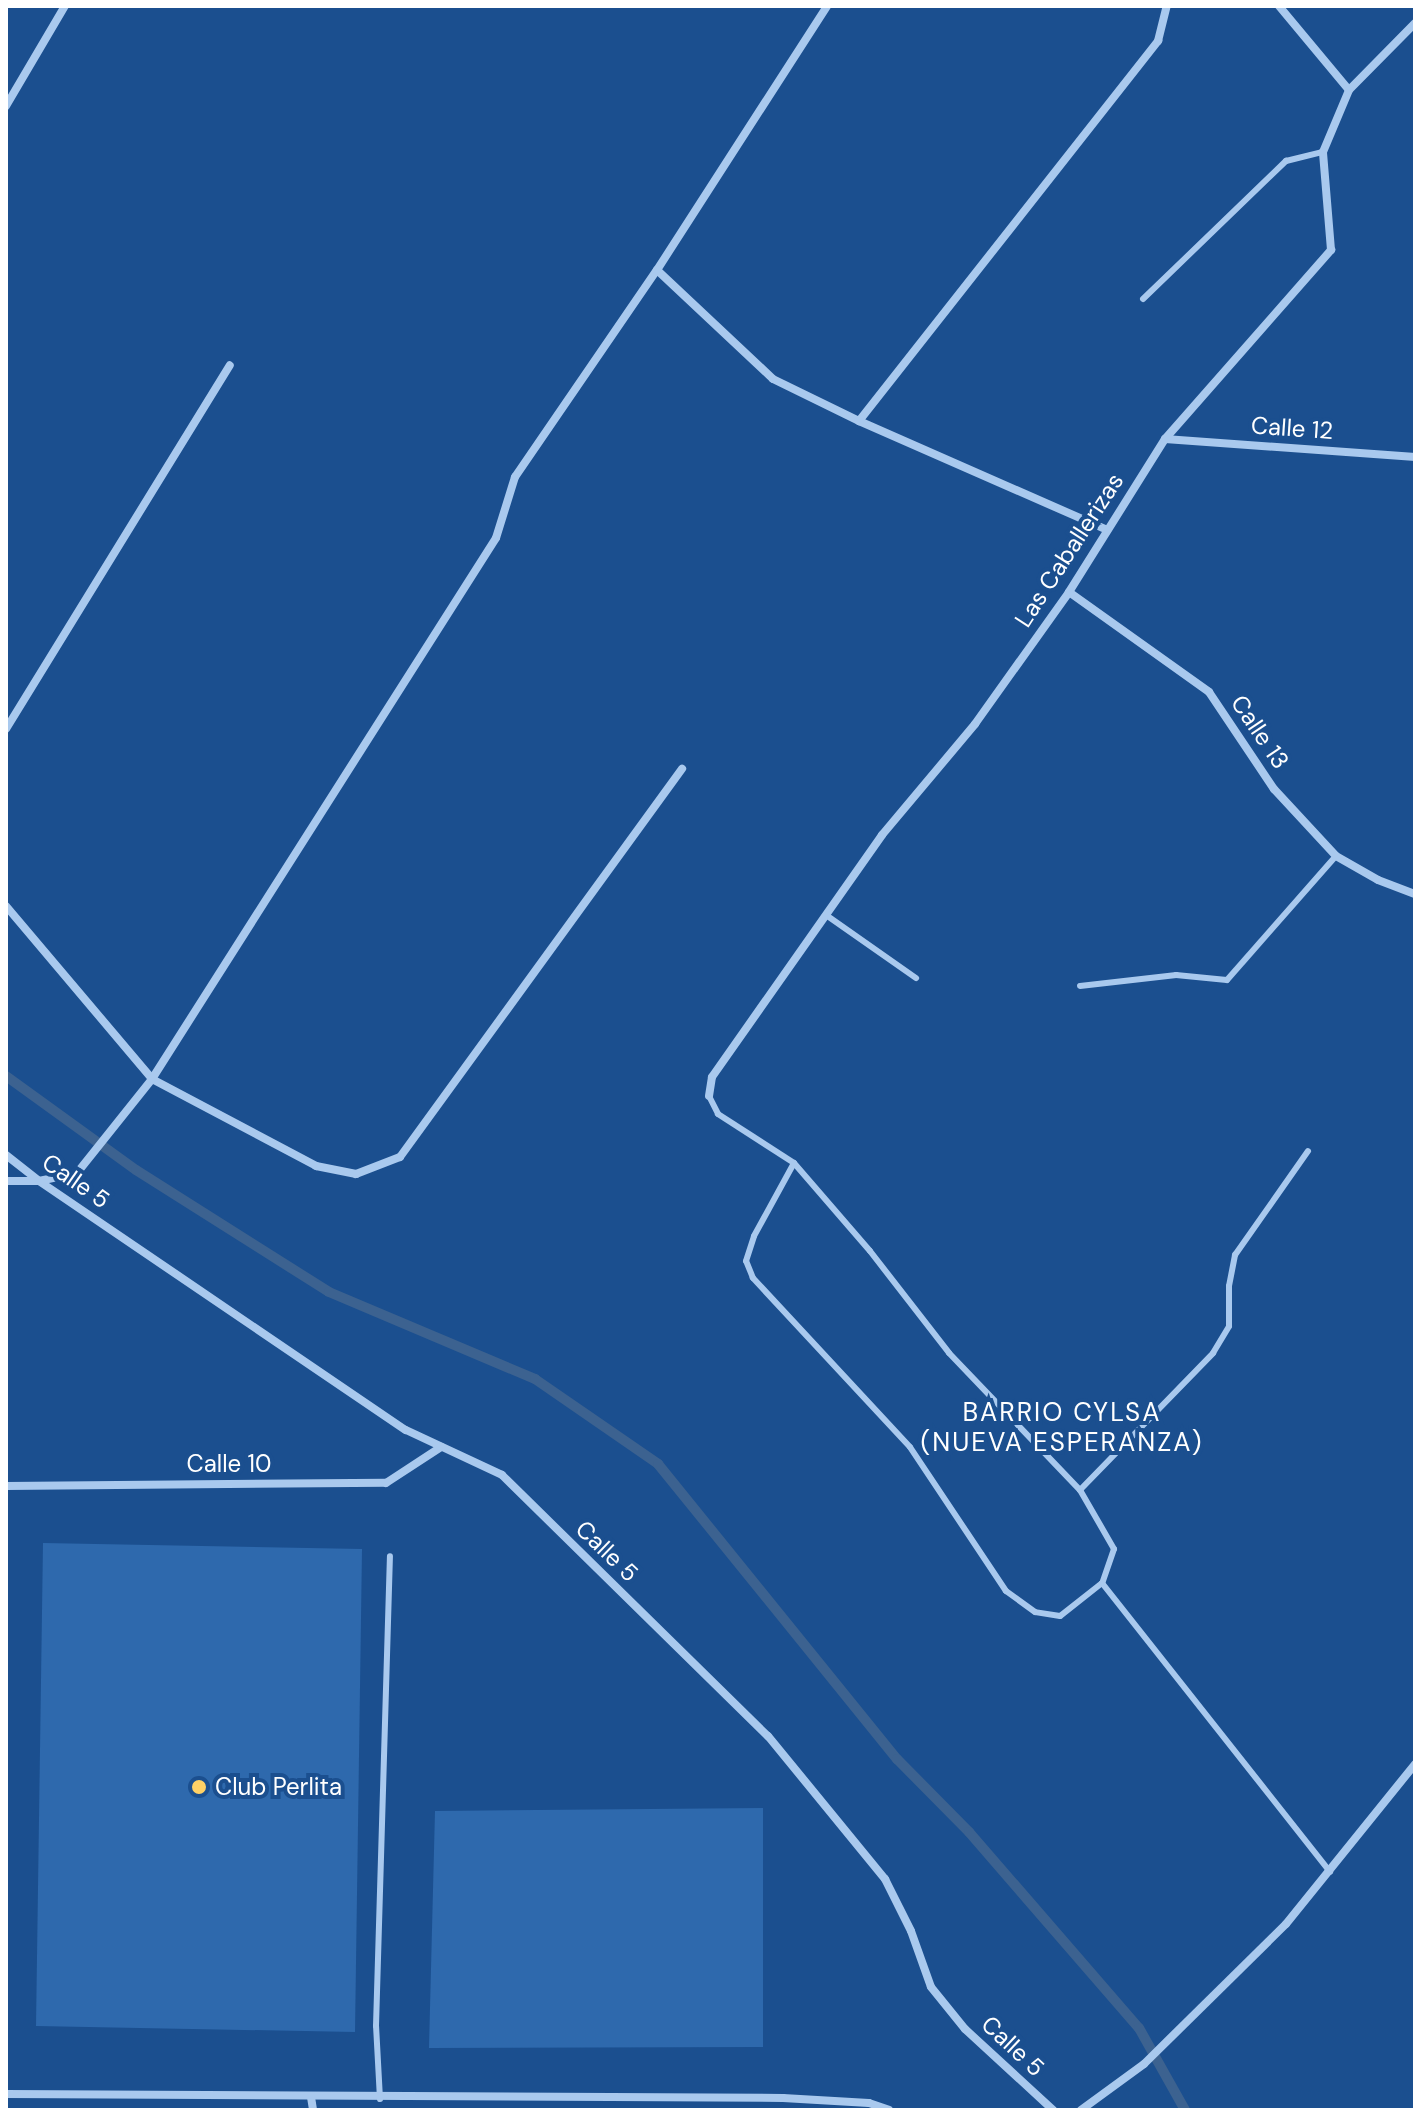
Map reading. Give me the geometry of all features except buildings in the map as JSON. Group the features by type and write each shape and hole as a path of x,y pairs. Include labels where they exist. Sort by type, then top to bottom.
{"street":[{"path":"6,106 65,6"},
{"path":"6,1181 39,1181 77,1173 152,1079 496,538 515,477 657,270 805,35 827,6"},
{"path":"859,421 1158,41 1167,6"},
{"path":"1279,6 1349,90"},
{"name":"Las Caballerizas","path":"709,1096 712,1077 882,835 975,724 1069,592 1165,439 1331,250 1323,152 1349,90 1415,23"},
{"path":"657,270 773,379 859,421 1107,530"},
{"path":"6,729 230,365"},
{"name":"Calle 12","path":"1165,439 1415,457"},
{"name":"Calle 13","path":"1069,592 1209,692 1274,789 1336,856 1378,880 1415,894"},
{"path":"6,906 152,1079 316,1166 356,1174 400,1157 682,769"},
{"name":"Calle 5","path":"6,1155 39,1181 406,1430 502,1475 768,1736 885,1879 911,1931 931,1987 965,2029 1053,2110"},
{"name":"Calle 10","path":"6,1486 386,1483 441,1447"},
{"path":"1081,2110 1144,2064 1286,1924 1415,1764"},
{"path":"6,2094 380,2099 783,2098 869,2103 889,2110"},
{"path":"311,2097 313,2110"}],"lane":[{"path":"1143,299 1286,161 1323,152"},
{"path":"1080,986 1176,975 1227,980 1336,856"},
{"path":"826,915 916,978"},
{"path":"709,1096 718,1114 794,1163 870,1251 949,1353 1080,1490 1114,1549 1102,1583 1060,1616 1035,1612 1006,1591 910,1447 753,1278 746,1261 754,1236 794,1163"},
{"path":"1080,1490 1213,1353 1229,1326 1229,1286 1235,1255 1308,1151"},
{"path":"380,2099 376,2026 390,1556"},
{"path":"1102,1583 1330,1872"}],"shaded area":[{"name":"Club Perlita","path":"43,1543 362,1549 355,2032 36,2026"},
{"path":"763,1808 763,2047 429,2048 435,1811"}],"waterway":[{"path":"6,1076 136,1170 329,1292 535,1379 658,1464 897,1759 969,1832 1139,2028 1185,2110"}],"place":[{"name":"Club Perlita","path":"199,1787"}],"district":[{"name":"BARRIO CYLSA (NUEVA ESPERANZA)","path":"1062,1428"}]}
